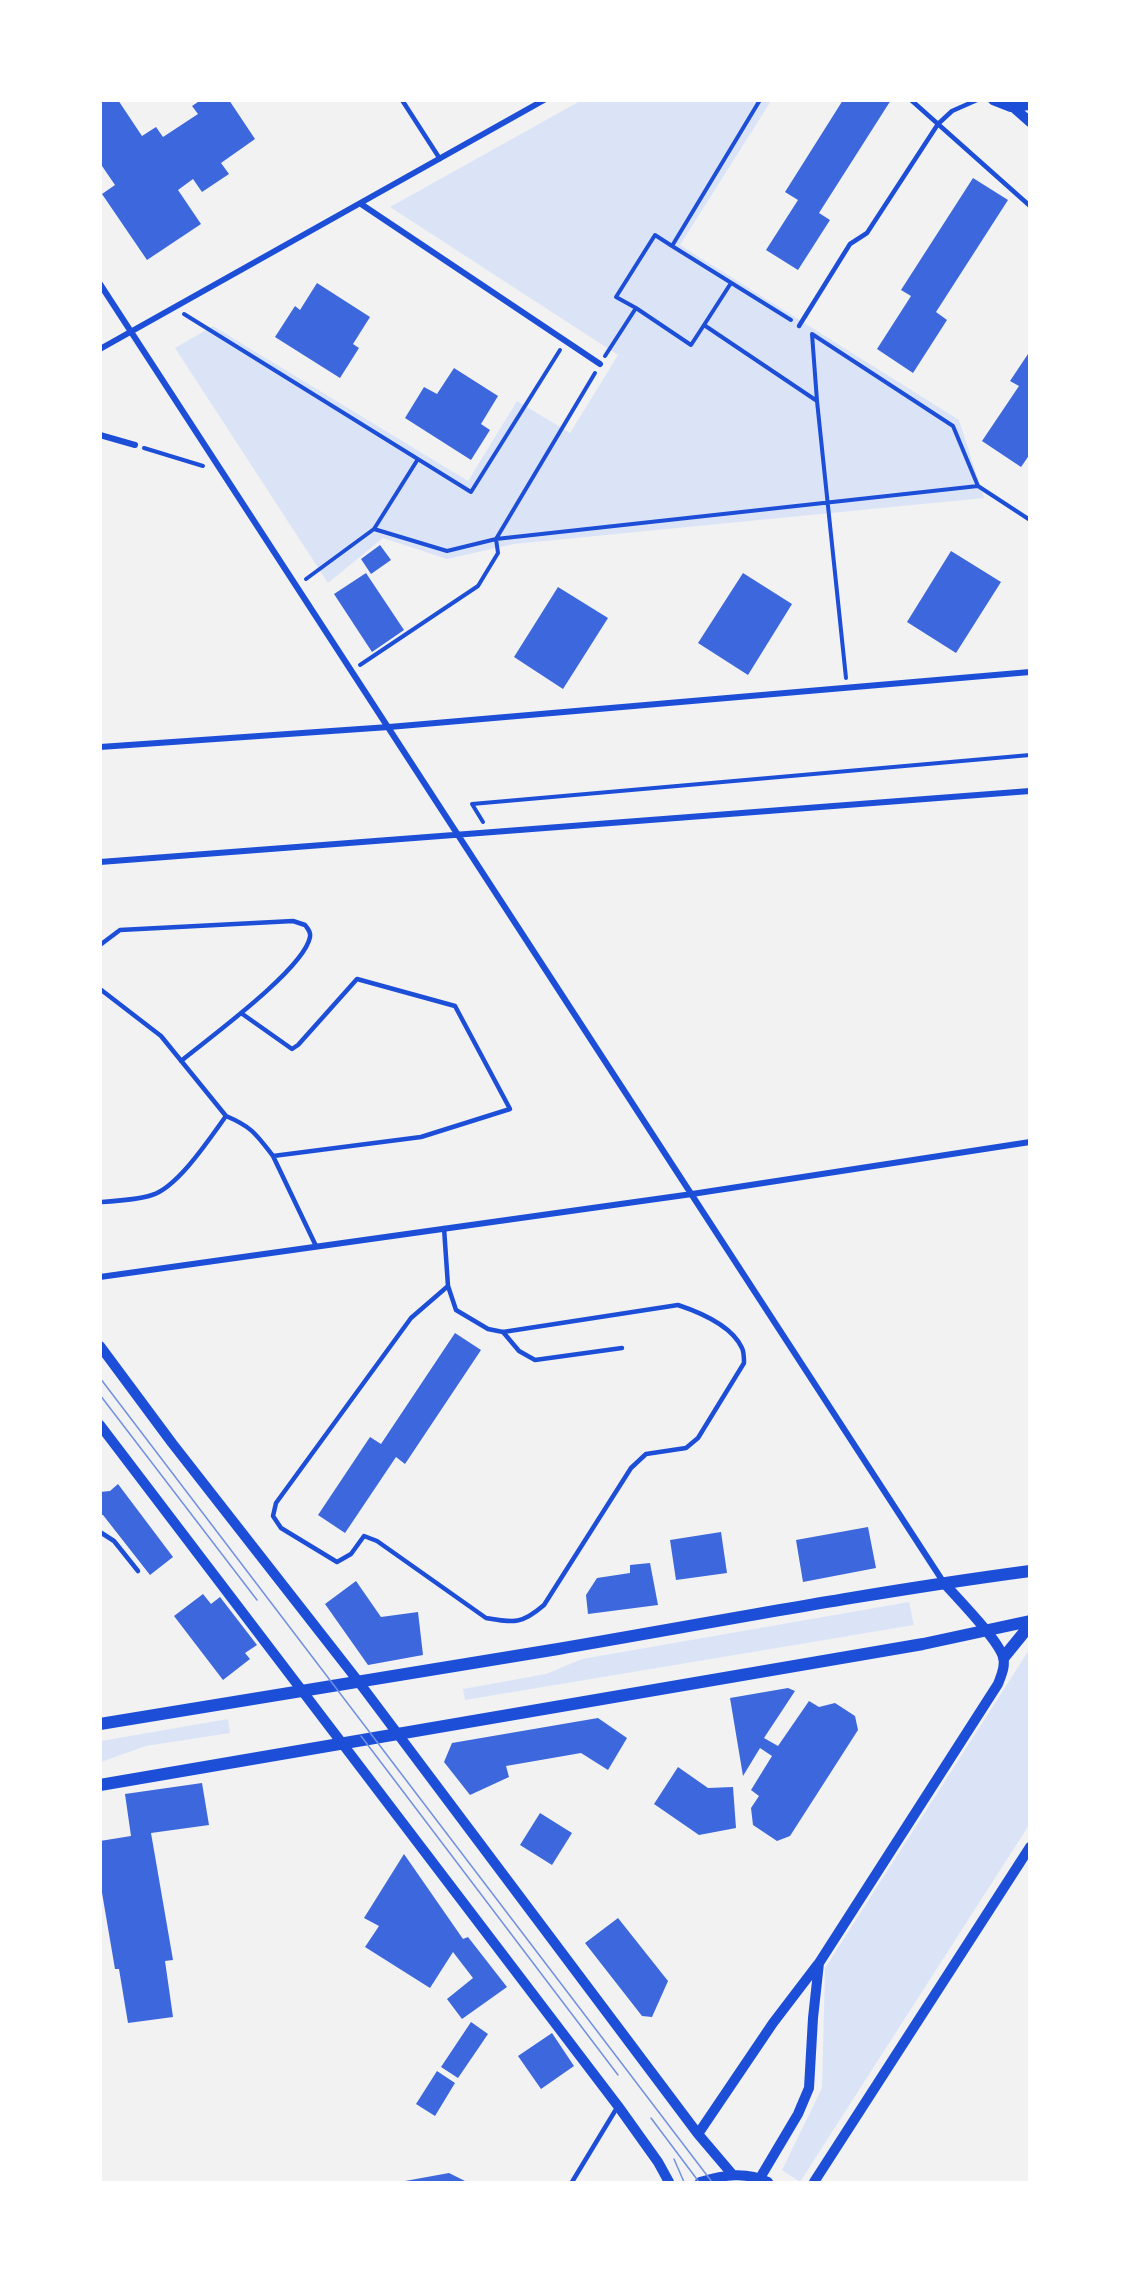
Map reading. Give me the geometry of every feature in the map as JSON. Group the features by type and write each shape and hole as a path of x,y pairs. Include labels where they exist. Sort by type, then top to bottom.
{"main road":[{"path":"100,1724 1029,1570"},
{"path":"100,1785 397,1732 922,1644 1029,1623"},
{"path":"1004,1658 1029,1623"}],"street":[{"path":"100,349 544,100"},
{"path":"993,100 1013,107 1029,122"},
{"path":"1013,107 1029,105"},
{"path":"361,204 600,364"},
{"path":"100,284 944,1583 986,1631 1004,1658 1003,1672 998,1684 819,1963 772,2023 698,2134"},
{"path":"100,435 135,445"},
{"path":"100,747 389,727 1029,672"},
{"path":"100,862 1029,791"},
{"path":"100,1277 692,1194 1029,1142"},
{"path":"100,1346 172,1443 397,1732 698,2134 732,2174"},
{"path":"100,1425 618,2106 658,2162 669,2182"},
{"path":"814,2182 1029,1847"},
{"path":"700,2182 732,2174 764,2180 809,2088 819,1963"}],"lane":[{"path":"402,100 440,159"},
{"path":"911,100 1029,206"},
{"path":"799,326 850,244 867,233 938,124 952,111 977,100"},
{"path":"100,945 120,930 293,921 305,925 310,932 310,938 303,954 241,1013 181,1061"},
{"path":"241,1013 292,1049 357,979 455,1006 510,1109 421,1137 273,1156"},
{"path":"100,989 161,1036 226,1116 246,1124 273,1156 316,1246"},
{"path":"100,1202 153,1195 168,1187 199,1153 226,1116"},
{"path":"444,1228 448,1286 456,1310 488,1329 503,1332 678,1305 705,1314 727,1331 742,1348 744,1363 698,1438 686,1448 646,1454 631,1468 544,1605 528,1619 505,1621 486,1618 371,1538 364,1536 351,1554 337,1562 281,1528 273,1516 276,1503 411,1318 448,1286"},
{"path":"503,1332 519,1351 535,1360 622,1348"},
{"path":"100,1532 114,1541 138,1571"},
{"path":"572,2182 618,2106"}],"path":[{"path":"672,246 760,100"},
{"path":"731,283 691,345 616,297 655,235 812,334 953,426 978,486 1029,520"},
{"path":"173,307 471,492 565,342"},
{"path":"351,670 478,586 498,553 496,539 636,308"},
{"path":"704,325 817,401"},
{"path":"812,334 847,688"},
{"path":"135,445 224,473"},
{"path":"297,586 374,529 418,459"},
{"path":"374,529 447,551 496,539 978,486"},
{"path":"490,833 472,804 1029,755"}],"shaded area":[{"path":"580,101 771,101 680,245 959,420 984,498 514,544 447,559 383,538 328,583 175,348 213,326 468,481 517,401 570,433 618,355 390,207"},
{"path":"909,1602 914,1625 465,1700 463,1689 546,1674 582,1659"},
{"path":"1029,1650 1029,1825 800,2182 782,2170 822,2088 825,1968"},
{"path":"228,1719 230,1733 146,1746 101,1762 101,1741"}],"building":[{"path":"100,100 118,100 142,136 156,127 163,137 198,114 192,106 201,100 229,100 255,139 221,163 229,174 202,192 193,179 178,190 201,224 147,260 102,194 115,185 100,163"},
{"path":"843,100 891,100 819,213 830,220 798,270 766,250 798,200 785,192"},
{"path":"973,178 1008,200 936,312 947,320 913,373 877,349 911,296 901,290"},
{"path":"317,283 370,317 353,344 359,348 340,378 275,337 295,306 300,310"},
{"path":"1030,351 1030,454 1021,467 982,441 1019,386 1010,381"},
{"path":"454,368 498,396 481,424 490,430 471,460 405,418 424,387 437,394"},
{"path":"380,545 391,560 371,574 361,559"},
{"path":"951,551 1001,582 956,653 907,622"},
{"path":"366,573 404,630 372,652 334,594"},
{"path":"743,573 792,604 748,675 698,643"},
{"path":"558,587 608,618 563,689 514,657"},
{"path":"455,1333 481,1350 405,1464 396,1457 345,1533 318,1515 370,1437 381,1444"},
{"path":"118,1484 173,1557 150,1575 103,1515 100,1515 100,1492 110,1491"},
{"path":"868,1527 876,1568 803,1582 796,1540"},
{"path":"721,1532 727,1573 676,1580 670,1540"},
{"path":"650,1563 658,1605 588,1614 586,1595 597,1578 630,1573 630,1565"},
{"path":"356,1581 381,1617 418,1612 423,1655 368,1665 325,1604"},
{"path":"203,1594 211,1604 220,1597 257,1645 245,1653 250,1659 223,1680 174,1616"},
{"path":"788,1688 795,1691 764,1738 778,1746 809,1701 819,1707 835,1703 855,1716 858,1730 790,1836 777,1841 753,1825 751,1808 759,1796 751,1790 772,1756 760,1748 743,1776 730,1698"},
{"path":"598,1718 627,1738 608,1770 581,1753 506,1766 509,1777 470,1795 444,1762 452,1743"},
{"path":"678,1767 708,1788 733,1787 736,1828 699,1835 654,1804"},
{"path":"202,1783 209,1825 151,1833 173,1960 165,1961 173,2017 128,2023 119,1969 115,1969 100,1881 100,1841 131,1836 125,1794"},
{"path":"540,1813 572,1833 552,1865 520,1845"},
{"path":"404,1854 463,1939 468,1937 507,1987 462,2019 447,1999 473,1978 453,1952 430,1988 365,1947 379,1926 364,1918"},
{"path":"618,1918 668,1981 652,2017 642,2016 585,1943"},
{"path":"471,2022 488,2034 458,2078 441,2067"},
{"path":"552,2033 574,2066 541,2089 518,2056"},
{"path":"437,2071 455,2083 435,2116 416,2104"},
{"path":"449,2173 467,2182 405,2182 405,2181"}],"tram line":[{"path":"100,1378 712,2182"},
{"path":"100,1395 257,1600"},
{"path":"361,1736 618,2075"},
{"path":"651,2118 699,2182"},
{"path":"674,2159 684,2182"}]}
